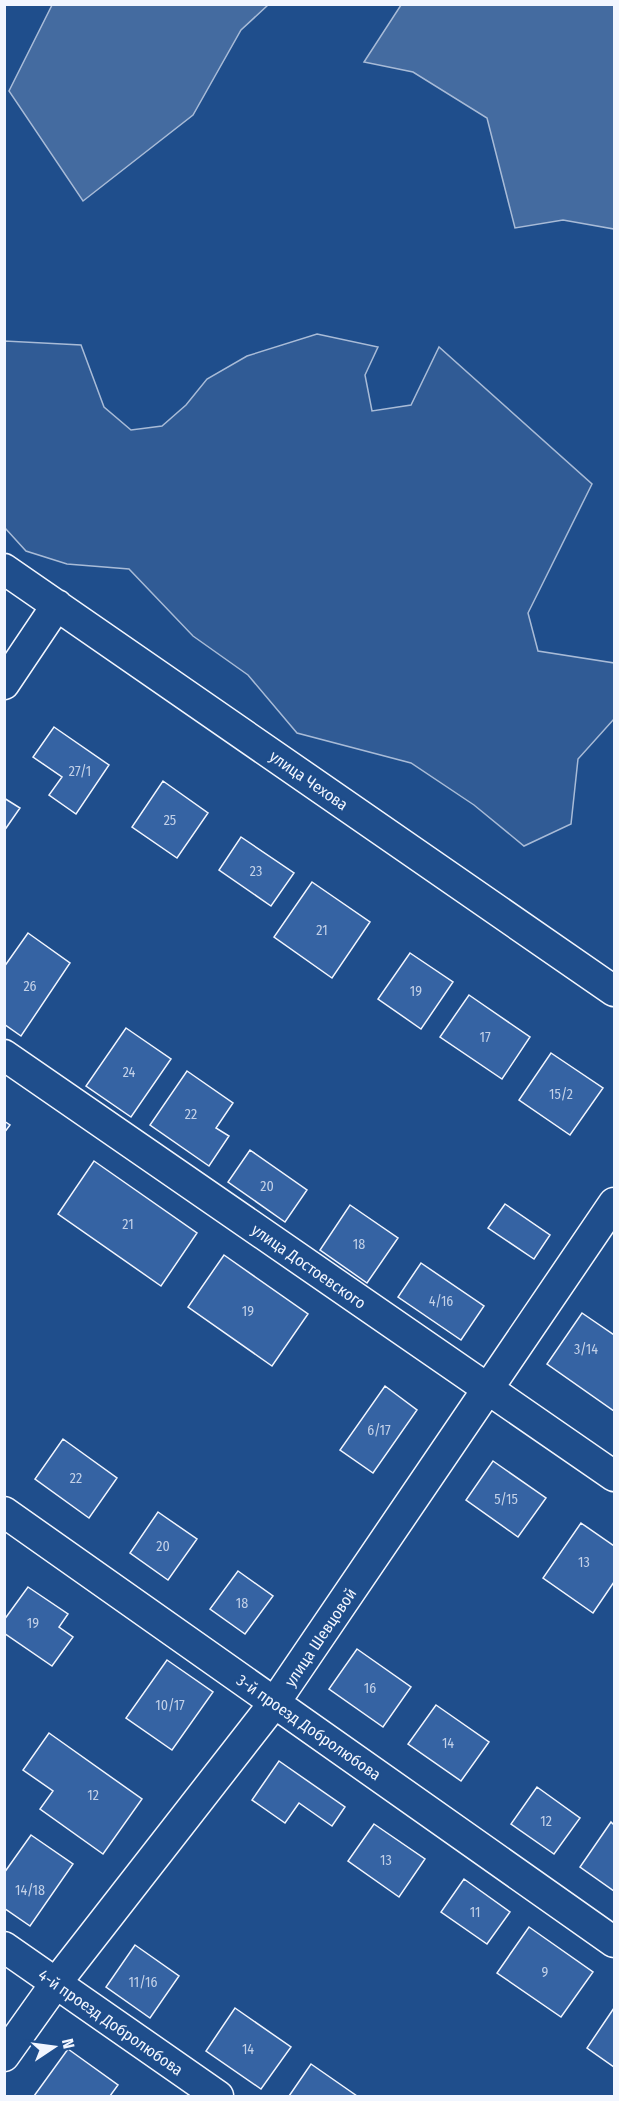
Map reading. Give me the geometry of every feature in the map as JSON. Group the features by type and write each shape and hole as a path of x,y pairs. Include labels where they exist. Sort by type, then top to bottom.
{"street":[{"name":"улица Чехова","path":"4,569 615,991"},
{"path":"4,684 57,605"},
{"name":"улица Достоевского","path":"4,1055 615,1476"},
{"name":"улица Шевцовой","path":"4,2056 56,1983 275,1702 615,1203"},
{"name":"3-й проезд Добролюбова","path":"4,1512 615,1942"},
{"name":"4-й проезд Добролюбова","path":"4,1947 218,2097"}],"shaded area":[{"path":"52,4 268,5 241,30 193,115 83,201 9,91"},
{"path":"401,5 614,5 614,229 563,220 515,228 487,118 413,72 364,62"},
{"path":"317,334 378,347 365,375 372,411 411,405 439,347 592,484 528,613 538,651 614,663 614,719 578,759 571,824 524,846 474,805 411,763 297,733 248,675 193,636 129,569 67,564 26,551 5,528 5,341 81,345 104,407 131,430 162,426 186,405 207,379 247,356"}],"building":[{"path":"54,727 109,765 76,814 49,795 62,777 33,757"},
{"path":"163,781 208,813 177,858 132,827"},
{"path":"4,798 20,808 4,831"},
{"path":"241,837 294,873 271,906 219,870"},
{"path":"312,882 370,922 332,978 274,937"},
{"path":"28,933 70,963 21,1036 4,1024 4,967"},
{"path":"410,953 453,982 421,1029 378,999"},
{"path":"469,995 530,1037 502,1079 440,1037"},
{"path":"126,1028 171,1059 131,1117 86,1086"},
{"path":"551,1053 603,1088 570,1135 519,1100"},
{"path":"187,1071 233,1103 216,1128 229,1136 209,1166 150,1125"},
{"path":"4,1121 10,1125 4,1133"},
{"path":"250,1150 307,1190 285,1222 228,1182"},
{"path":"94,1161 197,1233 161,1286 58,1214"},
{"path":"505,1204 550,1235 534,1259 488,1228"},
{"path":"350,1205 398,1238 367,1283 320,1250"},
{"path":"224,1255 308,1314 272,1366 188,1307"},
{"path":"421,1263 484,1306 461,1340 398,1297"},
{"path":"582,1313 614,1335 614,1411 547,1364"},
{"path":"385,1386 417,1410 373,1473 340,1450"},
{"path":"63,1439 117,1478 89,1518 35,1479"},
{"path":"493,1461 546,1498 518,1537 466,1500"},
{"path":"158,1512 197,1539 168,1580 130,1553"},
{"path":"581,1523 614,1546 614,1582 593,1613 543,1578"},
{"path":"238,1571 273,1596 245,1634 210,1609"},
{"path":"28,1587 68,1614 59,1627 73,1637 52,1666 4,1633 4,1620"},
{"path":"357,1649 411,1687 383,1727 329,1689"},
{"path":"167,1660 213,1692 172,1750 126,1718"},
{"path":"436,1705 489,1742 461,1781 408,1744"},
{"path":"49,1733 142,1799 103,1854 40,1809 53,1791 23,1770"},
{"path":"279,1761 345,1807 332,1826 299,1803 285,1823 252,1800"},
{"path":"537,1787 580,1818 554,1854 511,1824"},
{"path":"611,1822 614,1825 614,1891 580,1867"},
{"path":"374,1824 425,1859 399,1897 348,1861"},
{"path":"31,1835 73,1864 30,1926 4,1908 4,1873"},
{"path":"464,1879 510,1912 487,1944 441,1912"},
{"path":"529,1927 593,1972 561,2017 497,1973"},
{"path":"135,1945 179,1976 150,2018 106,1987"},
{"path":"235,2008 291,2047 261,2089 206,2051"},
{"path":"614,2008 614,2067 587,2048"},
{"path":"68,2049 118,2085 110,2096 34,2096"},
{"path":"311,2064 357,2096 289,2096"}]}
